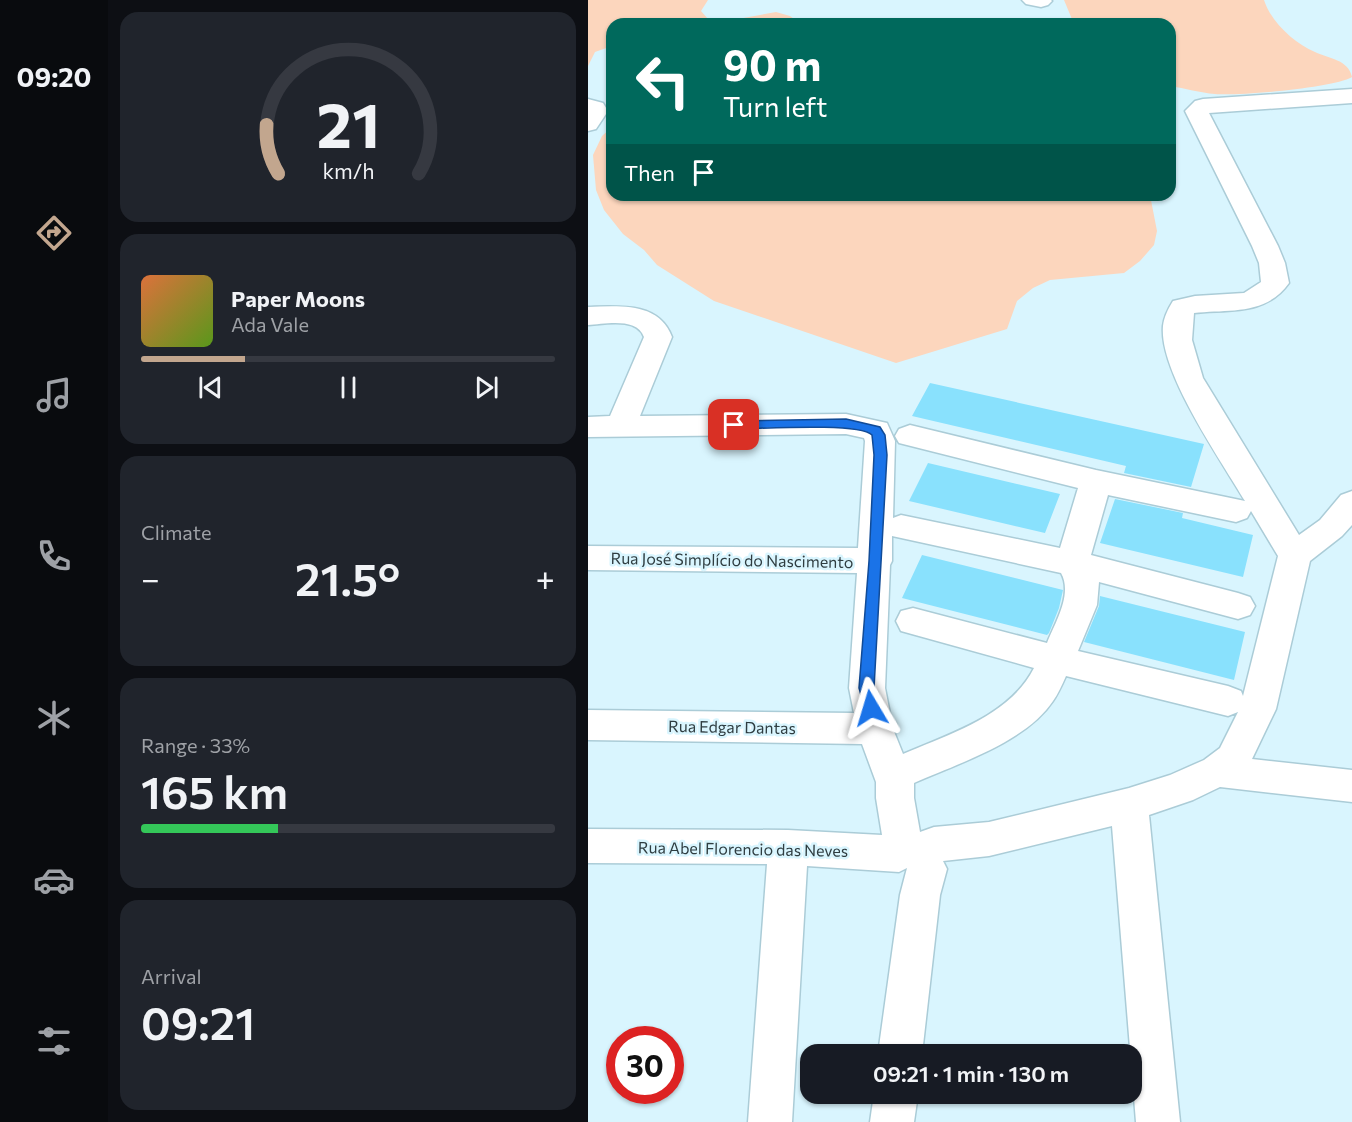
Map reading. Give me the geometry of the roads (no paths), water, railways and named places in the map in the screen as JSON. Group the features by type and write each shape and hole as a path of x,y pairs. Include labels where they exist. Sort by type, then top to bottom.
{"street":[{"path":"1295,555 1203,404 1183,362 1177,335 1178,315 1184,307 1256,299 1268,294 1275,283 1272,262 1265,246 1197,111 1203,106 1352,96"},
{"path":"588,106 595,108 596,111 588,124"},
{"path":"588,316 642,319 652,324 658,333 658,338 621,427"},
{"path":"588,427 846,424 876,430 880,441 876,561 867,688 875,729 894,778 895,798 920,860 901,1044"},
{"path":"910,436 1096,481 1236,510"},
{"path":"894,778 1015,717 1040,692 1080,604 1082,580 1072,563 1096,481"},
{"path":"920,860 989,839 1130,805 1180,788 1217,771 1233,759 1258,709 1295,555 1345,523"},
{"path":"901,527 1072,563 1238,606"},
{"name":"Rua José Simplício do Nascimento","path":"588,558 876,561"},
{"path":"913,621 1056,660 1228,701"},
{"name":"Rua Edgar Dantas","path":"588,725 875,729"},
{"path":"1217,771 1352,786"},
{"path":"1130,805 1158,1122"},
{"name":"Rua Abel Florencio das Neves","path":"588,846 788,847 920,860"},
{"path":"770,1122 772,1058 788,847"},
{"path":"892,1122 895,1104"}]}
